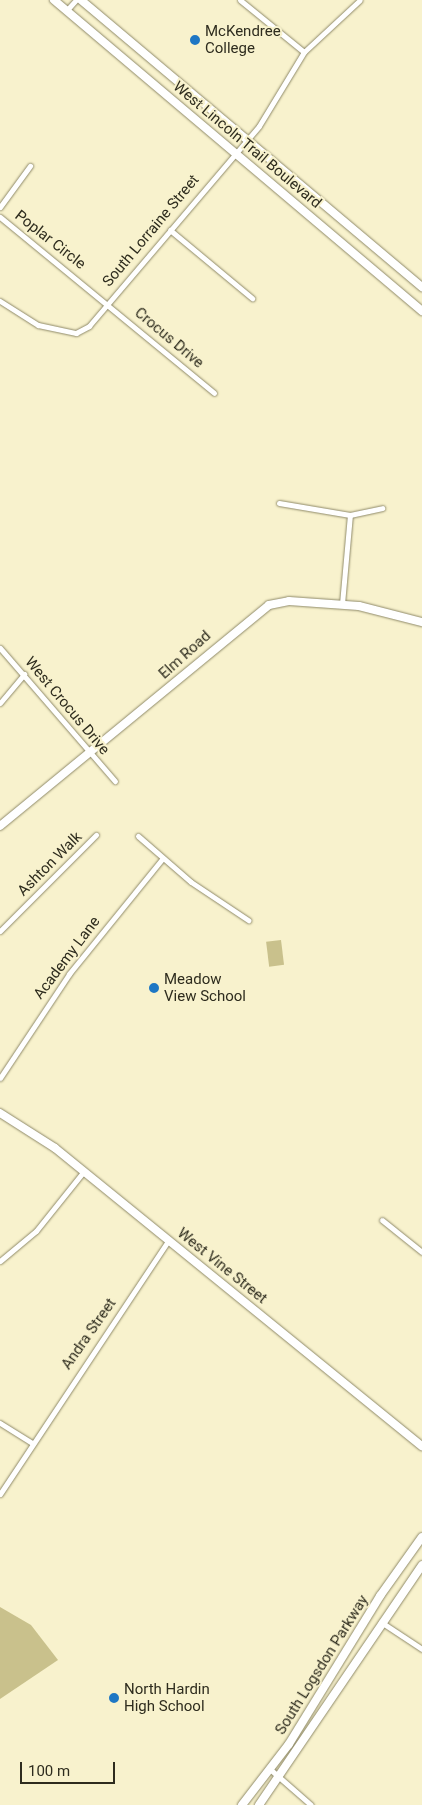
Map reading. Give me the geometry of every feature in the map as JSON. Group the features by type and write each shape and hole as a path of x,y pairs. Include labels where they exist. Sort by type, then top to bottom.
{"main road":[{"name":"West Lincoln Trail Boulevard","path":"54,0 422,311"},
{"name":"West Lincoln Trail Boulevard","path":"81,0 422,288"},
{"name":"Elm Road","path":"0,826 260,610 288,601 342,604 386,610 422,622"},
{"name":"West Vine Street","path":"0,1113 84,1171 422,1446"},
{"name":"South Logsdon Parkway","path":"242,1805 270,1770 422,1537"},
{"name":"South Logsdon Parkway","path":"259,1805 280,1778 381,1622 422,1565"}],"street":[{"path":"66,10 76,0"},
{"path":"240,0 304,52"},
{"name":"South Lorraine Street","path":"0,301 38,325 76,333 89,326 233,153 246,140 274,103 304,52 360,0"},
{"path":"0,207 30,166"},
{"name":"Poplar Circle","path":"0,217 108,302"},
{"path":"170,230 252,298"},
{"name":"Crocus Drive","path":"108,302 214,393"},
{"path":"279,503 350,515 382,508"},
{"path":"342,604 350,515"},
{"name":"West Crocus Drive","path":"0,648 114,782"},
{"path":"0,703 24,674"},
{"name":"Ashton Walk","path":"0,931 96,835"},
{"path":"138,836 162,858 248,920"},
{"name":"Academy Lane","path":"0,1078 69,974 162,858"},
{"path":"0,1261 36,1231 84,1171"},
{"path":"382,1220 422,1252"},
{"name":"Andra Street","path":"0,1494 169,1240"},
{"path":"0,1423 32,1444"},
{"path":"381,1622 422,1649"},
{"path":"270,1770 311,1805"}],"shaded area":[{"path":"281,940 284,965 269,967 266,942"},
{"path":"0,1607 31,1625 58,1660 0,1699"}],"place":[{"name":"McKendree College","path":"195,40"},
{"name":"Meadow View School","path":"154,988"},
{"name":"North Hardin High School","path":"114,1698"}]}
